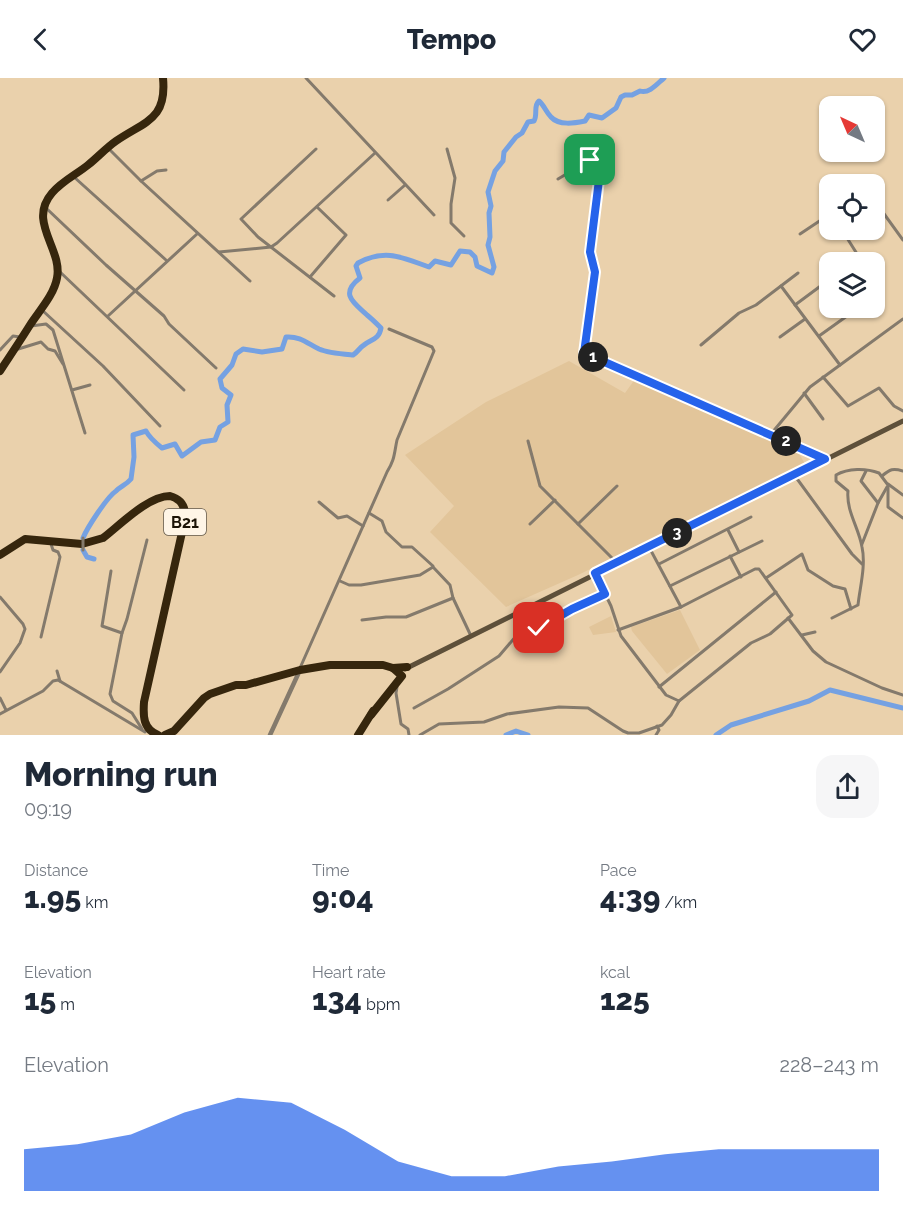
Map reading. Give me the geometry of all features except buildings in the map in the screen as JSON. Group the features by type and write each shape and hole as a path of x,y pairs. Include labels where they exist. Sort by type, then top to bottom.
{"highway":[{"path":"0,371 56,283 58,271 56,258 43,224 44,207 52,193 107,148 145,125 155,116 163,97 164,78"},
{"name":"B21","path":"0,555 25,539 82,544 95,542 148,503 162,496 174,497 184,507 186,513 184,528 144,702 145,724 158,735"},
{"path":"165,735 174,731 196,704 210,694 300,670 330,665 376,666 397,675"},
{"path":"358,735 381,697 397,675 407,667"}],"main road":[{"path":"407,667 903,421"},
{"path":"397,675 443,649"}],"street":[{"path":"306,78 434,215"},
{"path":"107,148 250,281"},
{"path":"316,149 242,218 242,221 248,229 334,296"},
{"path":"447,149 455,178 451,223 464,237"},
{"path":"218,252 271,247 285,237 375,153"},
{"path":"558,178 590,160 600,172 590,252 595,272 585,354 825,459"},
{"path":"141,181 157,171 166,170"},
{"path":"73,176 166,260"},
{"path":"388,200 405,185"},
{"path":"44,207 164,316 169,324 216,369"},
{"path":"310,278 346,235 317,207"},
{"path":"885,215 903,240"},
{"path":"800,234 819,221"},
{"path":"108,316 197,233"},
{"path":"56,268 184,390"},
{"path":"701,345 739,313 756,305 798,273"},
{"path":"781,286 840,365"},
{"path":"795,305 819,287"},
{"path":"41,309 103,366 160,426"},
{"path":"818,337 844,318"},
{"path":"780,337 806,319"},
{"path":"771,434 804,393 903,319"},
{"path":"29,327 46,324 51,327 85,433"},
{"path":"270,735 393,462 397,451 397,440 434,351 432,347 389,329"},
{"path":"0,350 13,336 17,335 22,338"},
{"path":"14,350 43,343 45,348 55,351 66,370"},
{"path":"823,377 848,406 879,388 894,406 903,411"},
{"path":"72,390 90,385"},
{"path":"804,393 823,419"},
{"path":"528,441 540,486 617,563"},
{"path":"882,476 889,470 903,471"},
{"path":"832,618 858,605 862,565 862,545 851,513 848,491 837,482 835,477 844,471 874,471 903,495"},
{"path":"866,471 861,481 878,503"},
{"path":"794,475 862,565"},
{"path":"862,545 887,484"},
{"path":"887,484 888,507 903,518"},
{"path":"578,524 617,486"},
{"path":"530,524 555,500"},
{"path":"319,502 338,518 347,516 363,526"},
{"path":"369,513 382,521 386,532 402,547 412,547 450,585 453,598 471,636"},
{"path":"659,564 751,518"},
{"path":"728,530 739,552"},
{"path":"83,538 83,550"},
{"path":"0,714 43,691 53,681 60,681 144,730 132,713 112,700 110,696 122,633 147,540"},
{"path":"41,637 60,557 58,552 51,548 52,541"},
{"path":"670,586 762,541"},
{"path":"649,547 681,607"},
{"path":"766,578 802,554 808,570 832,586 845,590 852,609"},
{"path":"730,556 741,577"},
{"path":"340,581 349,585 361,585 420,575 433,567"},
{"path":"420,735 439,724 484,722 507,714 559,707 588,708 628,733 642,732 668,720 679,701 751,643 770,634 792,615 761,570 757,569 681,607 618,630"},
{"path":"111,571 102,626 122,633"},
{"path":"595,573 625,642 669,698 679,701"},
{"path":"659,687 776,592"},
{"path":"523,628 530,630 539,628 605,594"},
{"path":"0,597 23,624 25,631 0,672"},
{"path":"362,620 406,617 453,598"},
{"path":"414,708 499,656 523,628 524,622 518,612"},
{"path":"788,618 813,651 831,664 882,688 903,695"},
{"path":"802,635 815,632"},
{"path":"57,671 60,681"},
{"path":"397,675 396,693 401,724 408,729 409,735"},
{"path":"0,699 6,710"},
{"path":"656,735 659,730 657,726"}],"shaded area":[{"path":"569,361 625,393 638,375 797,450 805,464 578,575 506,607 430,532 454,506 405,455 486,402"},
{"path":"680,610 700,650 667,674 631,627"},
{"path":"611,616 616,632 593,635 589,627"}],"waterway":[{"path":"83,538 108,499 131,479 134,457 133,435 146,431 162,448 175,444 182,456 201,442 215,440 220,427 228,422 227,405 231,395 222,388 220,379 232,365 236,354 243,349 262,352 282,349 286,337 291,337 323,350 353,355 377,337 381,328 351,298 350,289 360,278 356,266 358,263 368,258 386,255 429,267 435,261 451,265 460,251 470,252 475,257 477,266 492,273 494,267 488,245 491,206 488,192 495,171 503,161 504,152 522,133 528,122 534,121 536,105 539,101 551,117 558,122 585,121 589,115 602,118 616,108 621,97 650,90 664,78"},
{"path":"83,550 87,557 94,559"},
{"path":"716,735 731,725 809,701 830,690 903,708"},
{"path":"506,735 516,731 528,735"}],"route":[{"path":"539,628 605,594 595,573 825,459 584,353 595,272 590,252 600,172 590,160"}]}
